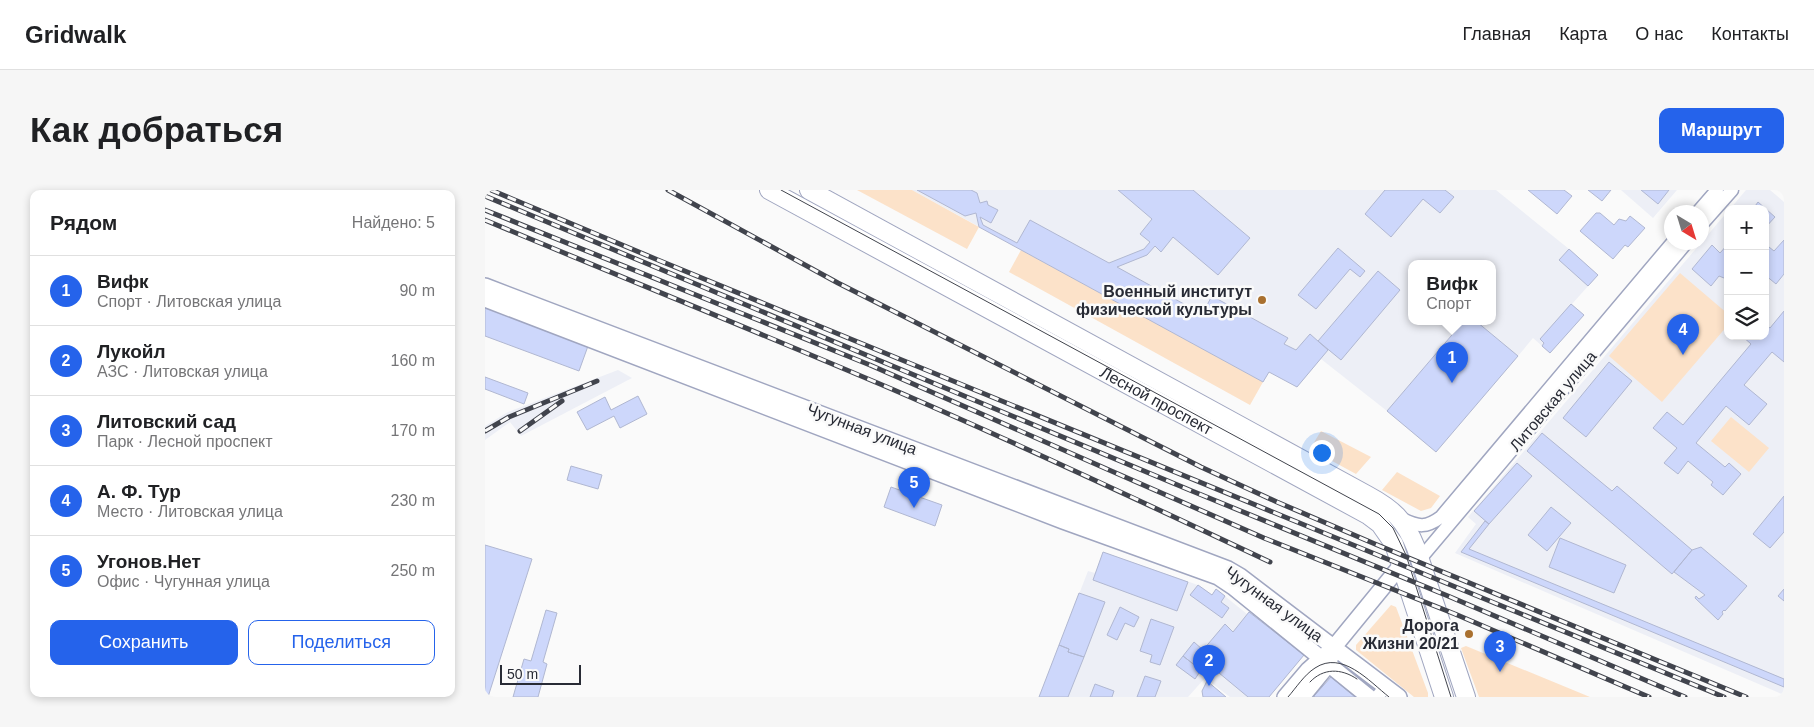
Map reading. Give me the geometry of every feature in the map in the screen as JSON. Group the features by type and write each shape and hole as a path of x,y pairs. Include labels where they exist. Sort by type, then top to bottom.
{"main road":[{"name":"Лесной проспект","path":"769,190 1368,515 1388,534 1402,564 1444,697"},
{"name":"Лесной проспект","path":"809,190 1377,500 1402,520 1409,531 1466,697"},
{"path":"1109,374 1117,359"}],"street":[{"path":"1704,205 1717,190"},
{"path":"1709,216 1732,190"},
{"name":"Литовская улица","path":"1402,520 1421,526 1434,522 1441,517 1666,250"},
{"name":"Литовская улица","path":"1419,559 1680,250"},
{"name":"Чугунная улица","path":"485,286 1228,569 1334,647"},
{"name":"Чугунная улица","path":"485,299 1063,521 1218,577 1325,661"},
{"path":"1302,697 1334,647 1402,564"},
{"path":"1334,647 1382,692 1399,697"},
{"path":"1285,697 1308,670 1325,661"},
{"path":"1325,661 1369,697"},
{"path":"1458,697 1459,677"}],"shaded area":[{"path":"857,190 912,190 979,227 967,249"},
{"name":"Военный институт физической культуры","path":"912,190 1496,190 1598,275 1572,304 1584,315 1550,353 1533,338 1518,356 1481,325 1496,325 1496,260 1408,260 1408,325 1460,325 1387,411 1321,359 1297,387 1269,372 1263,382"},
{"path":"1621,190 1677,190 1653,218"},
{"path":"1746,190 1770,190 1784,202 1784,695 1455,553 1476,524 1468,517 1695,250 1709,250 1709,233 1724,216 1724,340 1769,340 1769,205 1733,205"},
{"path":"1021,250 1263,382 1250,405 1009,272"},
{"path":"1680,273 1724,311 1724,330 1662,402 1609,356"},
{"path":"618,370 632,378 521,436 510,422 485,440 485,426 508,412"},
{"path":"1731,417 1769,448 1749,472 1711,441"},
{"path":"1321,431 1371,457 1356,474 1310,449"},
{"path":"1397,472 1440,496 1431,508 1421,511 1382,490"},
{"path":"1103,552 1198,585 1212,595 1216,589 1304,655 1269,697 1230,697 1205,678 1188,697 1039,697 1088,571 1095,573"},
{"path":"1391,605 1396,607 1428,697 1414,697 1356,650 1356,645"},
{"path":"1466,646 1590,697 1479,697 1461,648"}],"building":[{"path":"917,190 971,190 977,193 980,203 987,201 988,205 998,210 991,223 980,217 983,225 1017,243 1030,220 1109,263 1144,249 1150,242 1140,234 1152,219 1118,190 1193,190 1250,238 1218,275 1173,237 1161,252 1155,246 1147,255 1117,267 1202,314 1212,296 1288,338 1284,344 1296,350 1310,334 1328,350 1297,387 1269,372 1263,382 979,227 976,213 965,216"},
{"path":"1385,190 1445,190 1454,197 1440,213 1423,199 1391,237 1365,214"},
{"path":"1528,190 1564,190 1572,196 1557,214"},
{"path":"1588,190 1611,190 1602,201"},
{"path":"1641,190 1669,190 1658,204"},
{"path":"1769,212 1775,217 1769,224"},
{"path":"1596,213 1600,213 1614,225 1619,219 1626,221 1630,216 1645,228 1628,247 1625,245 1613,259 1580,231"},
{"path":"1784,240 1784,274 1776,284 1769,278 1769,247 1774,251"},
{"path":"1712,245 1720,253 1724,248 1724,278 1719,276 1711,286 1692,269"},
{"path":"1338,248 1365,271 1360,277 1350,269 1316,309 1298,295"},
{"path":"1569,249 1598,275 1588,286 1559,260"},
{"path":"1378,271 1400,290 1341,360 1318,341"},
{"path":"1571,304 1584,315 1550,353 1542,346 1544,343 1540,339"},
{"path":"485,307 588,346 579,371 485,336"},
{"path":"1784,311 1784,362 1772,352 1744,385 1767,404 1749,425 1726,406 1696,443 1725,467 1729,463 1741,474 1723,495 1711,485 1713,482 1688,461 1678,474 1664,463 1677,448 1653,428 1667,412 1683,425 1751,344 1746,340 1769,340 1770,328"},
{"path":"1460,325 1481,325 1518,356 1436,452 1387,411"},
{"path":"1609,362 1632,381 1586,437 1563,418"},
{"path":"485,377 528,393 524,404 485,389"},
{"path":"638,396 647,414 620,428 614,416 587,430 577,412 605,397 611,410"},
{"path":"1542,433 1612,491 1617,486 1692,550 1672,574 1527,451"},
{"path":"1517,463 1532,476 1489,524 1474,511"},
{"path":"571,466 602,475 598,489 567,480"},
{"path":"891,487 942,505 935,526 884,507"},
{"path":"1784,496 1784,532 1770,548 1753,534"},
{"path":"1551,507 1571,523 1547,551 1528,535"},
{"path":"1485,521 1489,524 1469,549 1784,679 1784,687 1461,552"},
{"path":"1560,538 1626,565 1614,593 1549,567"},
{"path":"485,545 532,559 488,697 485,697"},
{"path":"1701,547 1747,586 1722,612 1723,614 1718,620 1695,598 1696,596 1699,599 1705,595 1674,572 1692,550"},
{"path":"1103,552 1188,582 1177,611 1093,580"},
{"path":"1198,585 1212,595 1216,589 1225,596 1221,602 1229,608 1222,618 1190,595"},
{"path":"1784,589 1784,601 1778,596"},
{"path":"1079,593 1105,602 1084,657 1068,652 1069,649 1059,645"},
{"path":"1120,607 1139,617 1134,627 1125,623 1117,640 1107,635"},
{"path":"546,610 557,613 543,662 547,664 538,697 513,697 524,659 531,661"},
{"path":"1249,612 1304,655 1269,697 1248,697 1207,663 1201,670 1183,656 1194,642 1203,650 1225,624 1233,632"},
{"path":"1151,619 1174,627 1160,665 1150,662 1152,655 1140,651"},
{"path":"1059,645 1069,649 1068,652 1084,657 1068,697 1039,697"},
{"path":"1183,656 1201,670 1195,679 1176,665"},
{"path":"1145,676 1161,681 1155,697 1137,697"},
{"path":"1331,677 1355,697 1315,697"},
{"path":"1207,681 1226,697 1203,697 1202,691"},
{"path":"1095,684 1114,691 1112,697 1090,697"}],"tram line":[{"path":"781,190 1379,514 1393,528 1406,555 1451,697"},
{"path":"1288,697 1311,671 1325,663 1345,665 1355,670 1389,697"},
{"path":"1310,682 1315,677 1332,671 1339,671 1357,679"}],"railway":[{"path":"491,190 1724,697"},
{"path":"668,190 838,283 1201,467 1375,544 1746,697"},
{"path":"485,196 1448,596 1685,697"},
{"path":"485,210 870,365 1264,538 1455,614 1649,697"},
{"path":"485,220 894,390 1083,474 1270,562"},
{"path":"485,431 509,417 597,381"},
{"path":"520,431 562,401"}],"place":[{"name":"Военный институт физической культуры","path":"1262,300"},
{"name":"А. Ф. Тур","path":"1683,355"},
{"name":"Вифк","path":"1452,383"},
{"name":"Угонов.Нет","path":"914,508"},
{"name":"Дорога Жизни 20/21","path":"1469,634"},
{"name":"Литовский сад","path":"1500,672"},
{"name":"Лукойл","path":"1209,686"}]}
